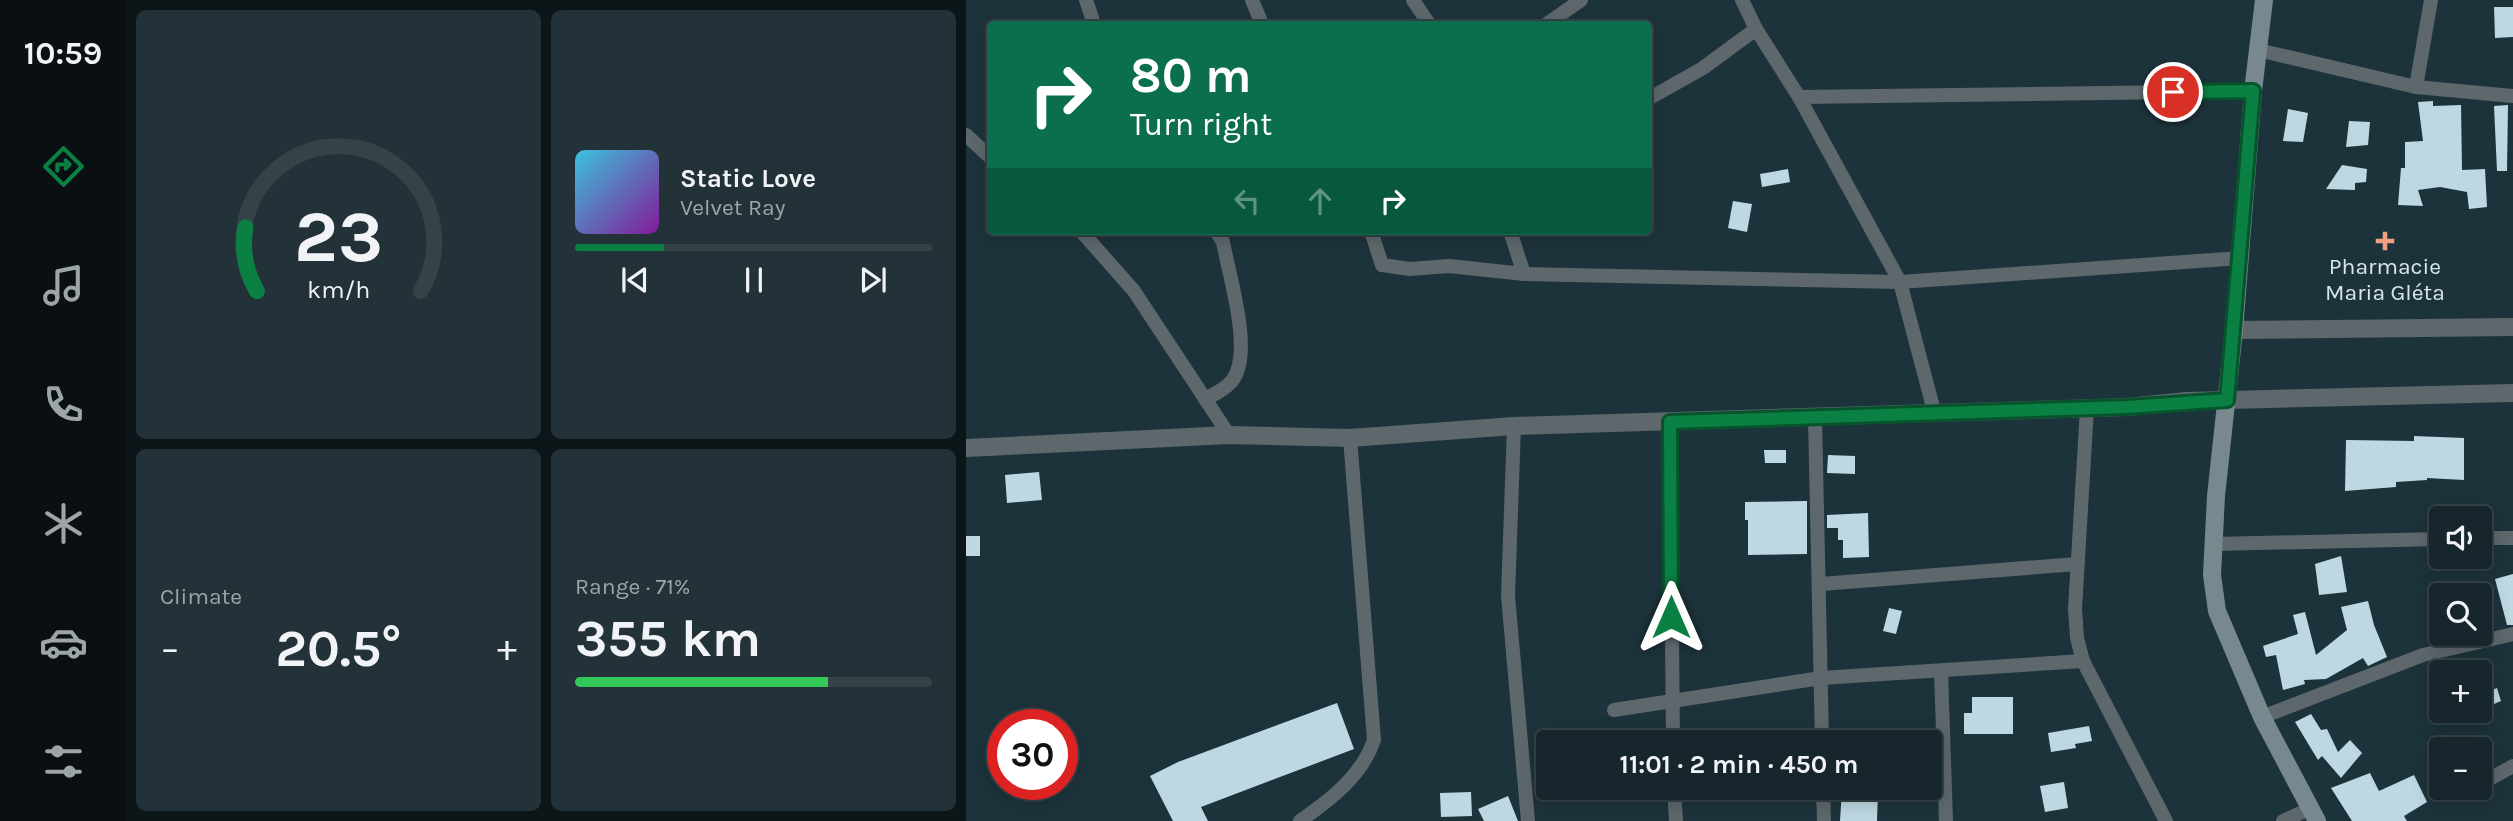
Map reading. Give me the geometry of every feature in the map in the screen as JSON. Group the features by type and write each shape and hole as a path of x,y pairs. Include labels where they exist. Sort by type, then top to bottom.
{"main road":[{"path":"2264,0 2253,91 2241,258 2216,496 2212,575 2217,611 2262,717 2313,815"}],"street":[{"path":"1086,0 1093,21"},
{"path":"1252,0 1261,21"},
{"path":"1413,0 1427,21"},
{"path":"1551,21 1581,0"},
{"path":"1742,0 1756,29 1799,97 1900,282 1934,411"},
{"path":"2416,87 2431,0"},
{"path":"1652,97 1703,68 1756,29"},
{"path":"2258,50 2416,87 2513,96"},
{"path":"1799,97 2253,91"},
{"path":"966,135 987,155"},
{"path":"1085,235 1134,291 1229,435"},
{"path":"1205,399 1222,391 1233,379 1241,362 1238,319 1223,242 1219,235"},
{"path":"1372,235 1382,265 1409,268 1449,266 1524,274 1900,282 2241,258"},
{"path":"1511,235 1524,274"},
{"path":"2234,330 2513,327"},
{"path":"966,448 1229,435 1350,438 1514,426 1815,418 2227,400 2513,393"},
{"path":"2087,408 2075,609 2077,638 2083,662 2166,821"},
{"path":"1815,418 1821,584 1822,730"},
{"path":"1670,422 1672,730"},
{"path":"1514,426 1508,596 1528,821"},
{"path":"1300,821 1321,806 1358,771 1369,756 1374,740 1350,438"},
{"path":"2492,538 2513,538"},
{"path":"2214,544 2429,539"},
{"path":"1821,584 2077,564"},
{"path":"2262,717 2423,655 2513,634"},
{"path":"1614,710 1821,678 2083,662"},
{"path":"1941,670 1946,821"},
{"path":"2492,777 2513,766"},
{"path":"1675,800 1676,821"},
{"path":"1823,800 1824,821"},
{"path":"2283,821 2313,815"}],"building":[{"path":"2494,7 2513,7 2513,37 2495,38"},
{"path":"2433,101 2433,106 2461,105 2462,170 2485,169 2487,207 2469,209 2467,192 2440,187 2418,190 2423,206 2398,205 2401,168 2405,168 2405,142 2423,141 2418,102"},
{"path":"2508,105 2507,171 2497,171 2494,106"},
{"path":"2288,109 2308,113 2303,142 2283,141"},
{"path":"2349,121 2370,122 2368,145 2346,147"},
{"path":"2342,165 2367,169 2366,182 2355,183 2355,190 2326,189"},
{"path":"1788,169 1790,182 1762,187 1760,174"},
{"path":"1733,201 1752,204 1747,232 1728,228"},
{"path":"2414,436 2464,438 2464,480 2427,478 2396,482 2396,487 2345,491 2346,440 2414,441"},
{"path":"1764,450 1786,450 1786,463 1765,463"},
{"path":"1828,455 1855,456 1855,474 1827,473"},
{"path":"1039,472 1042,500 1007,503 1005,475"},
{"path":"1807,501 1807,554 1748,555 1745,502"},
{"path":"1868,513 1869,557 1843,558 1843,540 1838,540 1838,528 1827,528 1827,515"},
{"path":"966,536 980,536 980,556 966,556"},
{"path":"2341,556 2347,592 2319,595 2315,564"},
{"path":"2513,574 2513,625 2507,625 2495,579"},
{"path":"2368,601 2387,657 2368,666 2363,658 2326,679 2304,680 2305,684 2283,690 2276,655 2266,657 2263,646 2298,634 2293,615 2305,612 2316,655 2347,630 2341,607"},
{"path":"1889,608 1902,611 1896,634 1883,631"},
{"path":"2497,688 2501,701 2492,705 2492,690"},
{"path":"1972,697 2013,697 2013,734 1964,734 1964,713 1972,713"},
{"path":"1337,703 1354,749 1201,807 1208,821 1173,821 1150,776 1178,762"},
{"path":"2311,714 2321,730 2327,729 2338,752 2350,740 2362,753 2341,778 2322,756 2318,760 2295,722"},
{"path":"2089,726 2092,741 2075,744 2076,748 2051,752 2048,733"},
{"path":"2370,773 2379,791 2414,775 2427,802 2404,816 2407,821 2352,821 2331,788"},
{"path":"2064,782 2068,808 2045,812 2040,786"},
{"path":"1471,792 1472,816 1441,817 1440,793"},
{"path":"1508,796 1518,821 1484,821 1478,809"},
{"path":"1841,800 1878,800 1877,821 1840,821"}],"place":[{"name":"Pharmacie Maria Gléta","path":"2385,241"}],"route":[{"path":"1671,617 1670,422 1934,411 2127,407 2162,402 2227,400 2253,91 2173,92"}]}
